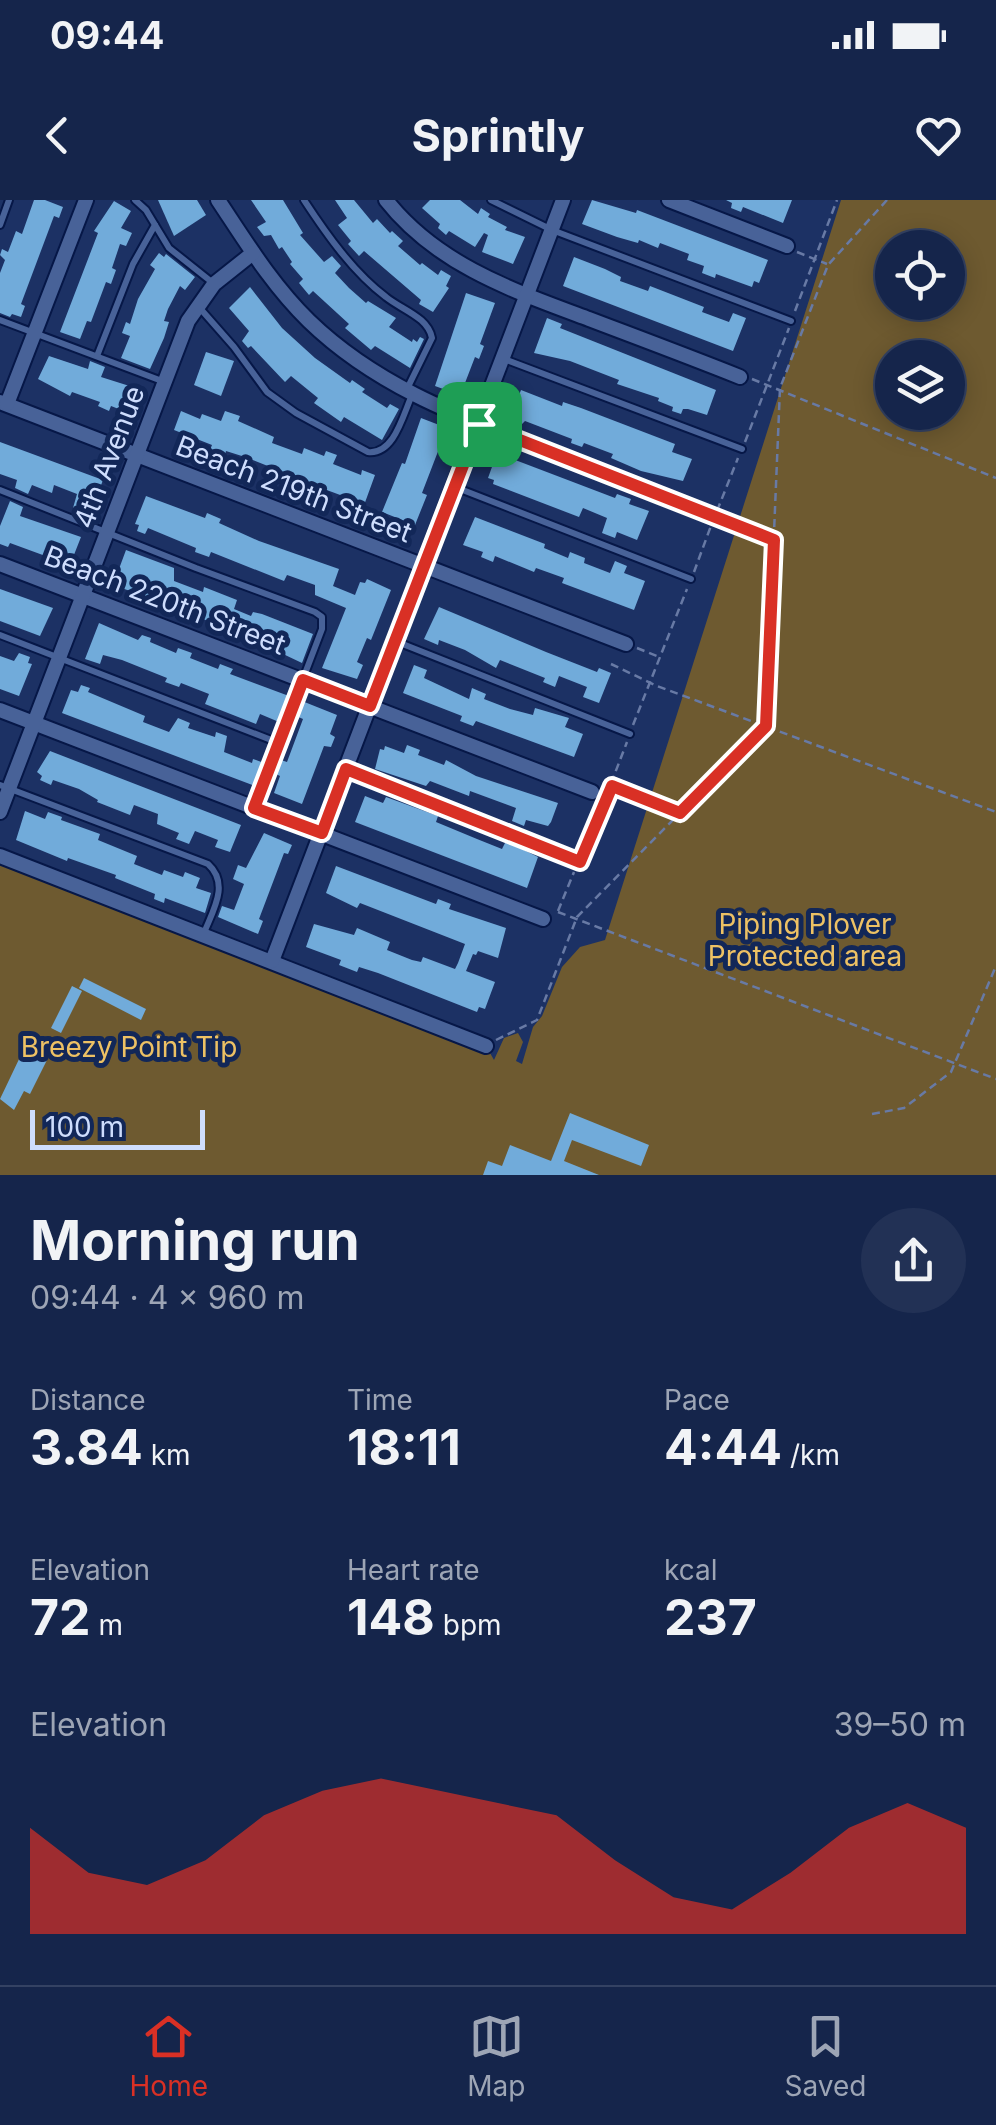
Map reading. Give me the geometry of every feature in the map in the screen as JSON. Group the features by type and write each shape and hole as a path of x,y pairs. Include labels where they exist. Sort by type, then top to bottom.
{"street":[{"path":"3,403 86,200"},
{"path":"218,200 283,294 312,324 362,364 409,394 709,515"},
{"path":"386,200 433,246 484,278 740,377"},
{"path":"272,960 563,200"},
{"path":"668,200 787,246"},
{"name":"4th Avenue","path":"0,812 5,787 34,723 164,382 198,305 214,284 253,253"},
{"name":"Beach 219th Street","path":"3,403 626,644"},
{"name":"Beach 220th Street","path":"0,564 370,706 595,787"},
{"path":"0,710 254,808 547,914"},
{"path":"0,856 486,1046"}],"lane":[{"path":"0,225 9,200"},
{"path":"135,200 169,248 214,284"},
{"path":"198,305 267,392 296,414 368,452 378,452 387,446 432,332 384,296 332,242 304,200"},
{"path":"491,200 552,230 791,321"},
{"path":"97,356 133,264 155,225"},
{"path":"0,320 164,382"},
{"path":"504,358 742,449"},
{"path":"454,487 691,579"},
{"path":"0,490 318,614 322,629 254,808"},
{"path":"0,636 278,743"},
{"path":"396,641 630,734"},
{"path":"346,769 580,862"},
{"path":"5,787 208,864 218,874 220,885 204,934"}],"path":[{"path":"558,911 612,786 691,579 709,515 742,449 836,200"},
{"path":"502,1037 538,1020 576,920 766,726 780,388 828,265 887,200"},
{"path":"787,246 828,265"},
{"path":"740,377 780,388 996,478"},
{"path":"709,515 774,540"},
{"path":"626,644 660,658"},
{"path":"611,664 996,812"},
{"path":"595,787 612,786 680,813"},
{"path":"547,914 558,911 996,1079"},
{"path":"872,1114 904,1108 938,1084 956,1064 996,966"}],"green space":[{"name":"Piping Plover Protected area","path":"841,200 996,200 996,1175 0,1175 0,857 486,1046 494,1060 504,1038 518,1033 523,1042 516,1061 522,1064 533,1027 542,1016 562,967 580,947 605,940"}],"building":[{"path":"34,200 63,207 59,218 54,216 21,304 25,306 21,317 10,317 0,313 0,273 5,260 0,255 2,249 8,252 16,231 22,234"},
{"path":"158,200 197,200 206,215 174,236"},
{"path":"251,200 283,200 303,233 300,235 324,262 332,256 341,266 335,273 349,288 366,303 396,318 389,327 412,342 424,339 410,368 375,346 371,350 345,328 349,324 313,291 309,295 282,247 279,249 271,235 264,236 257,227 266,222"},
{"path":"335,200 354,200 373,223 377,219 403,241 398,246 420,265 438,275 441,270 451,276 446,286 449,288 433,312 419,304 421,300 364,251 359,256 348,244 351,241 338,225 347,218"},
{"path":"430,200 460,200 478,214 481,208 490,214 488,217 507,227 505,230 525,237 513,264 482,252 488,235 484,233 475,247 449,231 446,235 422,208"},
{"path":"592,200 636,213 637,210 768,260 759,283 754,281 752,287 716,274 715,278 702,273 704,266 687,260 689,254 660,243 658,248 639,240 638,243 582,224"},
{"path":"726,200 792,200 783,223 743,207 741,212 731,208 732,203"},
{"path":"114,201 131,211 121,228 132,233 126,246 120,244 111,284 106,282 80,339 60,332 98,233 94,231"},
{"path":"159,253 164,257 166,254 195,277 185,290 180,286 168,309 164,321 169,322 150,369 121,358 130,336 122,333 126,322 130,324 138,299 155,269 150,265"},
{"path":"574,257 621,277 620,281 648,291 650,286 704,307 702,312 729,322 733,313 746,318 733,351 563,286"},
{"path":"250,287 282,328 315,358 365,389 362,392 387,408 390,404 399,409 382,440 344,417 341,422 314,403 318,398 291,376 285,382 251,346 248,348 242,341 249,331 229,308"},
{"path":"466,293 495,303 480,344 484,346 465,383 469,385 465,397 435,386"},
{"path":"547,318 562,324 560,328 716,390 707,415 688,409 681,414 672,411 673,407 658,401 659,398 617,384 619,380 570,361 534,353"},
{"path":"206,352 234,361 221,396 194,385"},
{"path":"49,356 88,369 90,361 105,367 101,377 139,389 129,413 111,406 109,411 98,406 100,402 72,392 70,396 38,379"},
{"path":"521,390 675,444 672,452 692,459 683,481 641,471 611,458 613,454 584,443 582,447 571,443 572,439 510,419"},
{"path":"181,411 200,419 202,414 221,421 225,411 274,437 272,443 302,454 304,448 324,456 326,451 337,455 333,464 361,475 362,470 375,475 363,508 350,503 351,499 324,489 322,493 311,489 313,484 245,457 210,450 212,445 174,430"},
{"path":"421,418 447,428 422,493 427,495 415,525 382,512"},
{"path":"0,442 103,480 90,515 73,508 77,494 54,485 52,493 32,485 28,494 15,488 17,480 0,474"},
{"path":"497,453 615,498 617,494 631,499 629,504 649,511 637,540 617,532 615,538 602,533 607,518 583,508 579,517 493,484 494,480 488,478"},
{"path":"146,496 205,518 207,513 221,519 219,523 259,541 339,569 333,586 355,595 360,582 367,579 391,590 371,640 367,638 357,662 363,665 357,679 322,668 346,608 315,595 315,585 287,575 284,581 211,552 209,557 148,528 145,534 137,531 139,525 135,524"},
{"path":"10,501 23,507 20,516 81,537 70,565 10,543 8,547 0,544 0,526"},
{"path":"475,517 545,544 544,548 568,558 570,552 585,558 584,563 610,573 615,561 627,566 624,573 645,581 634,610 562,583 564,578 536,568 534,572 495,556 493,562 481,557 483,552 463,545"},
{"path":"126,550 174,568 174,581 237,600 234,609 251,616 253,612 262,614 313,634 302,663 225,628 223,633 211,628 213,623 173,607 146,597 144,602 128,596 130,591 113,585"},
{"path":"0,589 53,608 40,636 0,621"},
{"path":"439,607 597,672 599,668 611,673 599,703 583,697 587,687 559,676 555,687 543,682 545,678 500,660 496,668 465,650 424,639"},
{"path":"99,623 138,640 142,635 151,638 150,642 176,653 178,648 192,653 190,658 218,669 220,664 233,669 230,674 289,696 279,722 260,714 256,724 205,704 209,694 181,683 179,687 165,682 167,678 122,660 103,655 100,664 85,659"},
{"path":"19,653 30,657 28,663 32,664 19,696 0,689 0,656 14,661"},
{"path":"414,665 427,670 424,678 469,699 472,688 486,694 484,699 510,709 533,715 535,708 569,718 565,727 583,734 574,757 476,721 473,726 460,721 462,716 403,693"},
{"path":"81,685 90,688 88,692 145,716 143,722 169,732 178,718 190,723 188,728 215,737 216,732 227,736 224,752 252,763 253,759 264,763 255,786 62,713 71,690 78,692"},
{"path":"302,701 337,715 330,734 335,737 331,747 324,746 302,804 274,793 281,760 287,762 303,719 296,716"},
{"path":"407,745 420,750 418,755 444,765 446,760 476,776 558,803 551,822 548,826 526,820 524,826 512,821 516,808 470,791 469,796 430,781 426,786 375,769 380,749 385,746 404,753"},
{"path":"50,751 241,825 230,852 215,847 218,840 195,831 189,844 176,839 179,833 157,824 158,814 134,805 130,815 97,802 79,789 40,780 42,776 37,772"},
{"path":"365,796 383,803 386,797 438,816 436,822 502,849 506,841 538,857 527,888 355,822"},
{"path":"25,811 45,819 48,812 100,834 98,840 137,856 134,864 162,875 164,870 200,878 196,888 211,893 205,913 165,898 164,903 154,899 155,894 115,878 116,875 16,840"},
{"path":"264,833 292,845 288,854 284,853 259,919 263,921 258,934 218,917 222,906 234,910 244,884 233,879 238,865 246,868"},
{"path":"336,866 436,904 438,899 451,904 449,909 506,928 498,958 478,951 466,971 495,982 485,1009 479,1007 477,1012 359,967 357,972 339,965 341,960 306,947 314,924 354,935 357,928 390,942 387,950 412,960 421,962 423,957 455,969 458,963 465,944 360,903 357,908 326,893"},
{"path":"84,978 146,1009 141,1020 79,988"},
{"path":"72,986 82,991 61,1033 51,1028"},
{"path":"36,1044 51,1052 30,1094 24,1091 14,1110 0,1099 21,1055 29,1059"},
{"path":"570,1113 649,1145 641,1166 572,1140 564,1161 599,1175 483,1175 488,1161 502,1166 510,1145 551,1161"}],"route":[{"path":"479,424 774,540 766,726 680,813 612,786 580,862 346,769 322,833 254,808 303,680 370,706 479,424"}],"park label":[{"name":"Breezy Point Tip","path":"129,1047"}]}
